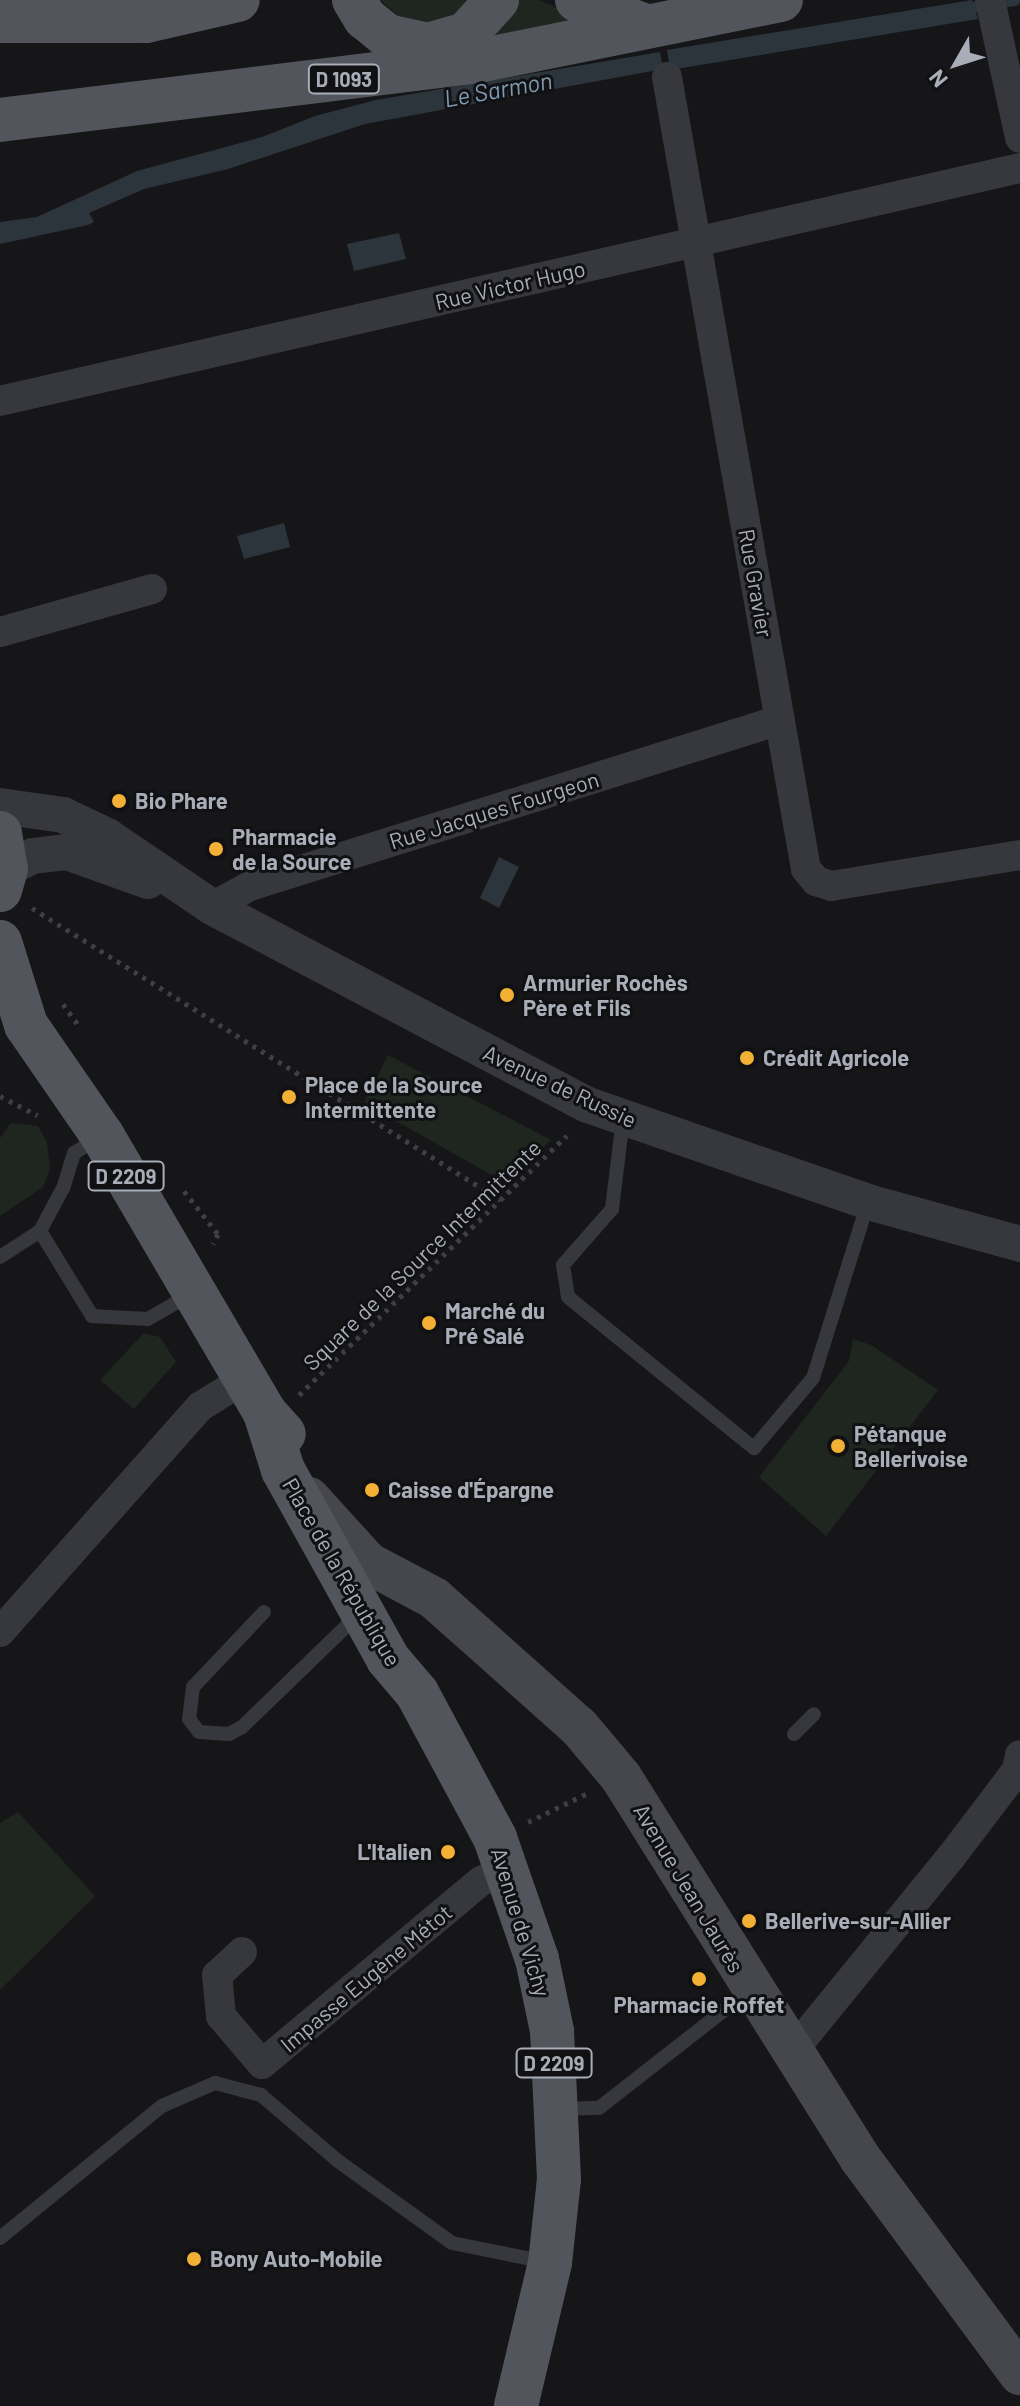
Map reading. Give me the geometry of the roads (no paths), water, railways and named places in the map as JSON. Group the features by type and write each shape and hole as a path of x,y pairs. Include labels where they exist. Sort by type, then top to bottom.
{"main road":[{"path":"354,0 365,18 387,36 445,49 475,26 497,0"},
{"path":"577,0 646,26"},
{"name":"D 1093","path":"0,120 210,96 445,49 646,26 765,1"},
{"path":"0,21 146,21 225,3"},
{"name":"D 1093","path":"210,96 445,49"},
{"name":"D 2209","path":"0,942 13,1013 102,1135 255,1396"},
{"name":"Place de la République","path":"255,1396 283,1470 388,1659 417,1693"},
{"name":"Place de la République","path":"255,1396 306,1458 368,1563 399,1624 417,1693"},
{"name":"Avenue Jean Jaurès","path":"283,1470 368,1563 434,1598 579,1727 621,1777 750,1990 860,2158 1020,2374"},
{"name":"Avenue de Vichy","path":"417,1693 501,1854 537,1959 552,2031 559,2179 550,2263 516,2406"}],"street":[{"path":"991,6 1020,138"},
{"name":"Rue Gravier","path":"667,77 806,869 816,881 831,886 1020,855"},
{"name":"Rue Victor Hugo","path":"0,401 1020,168"},
{"path":"0,632 152,589"},
{"name":"Rue Jacques Fourgeon","path":"212,907 250,886 780,720"},
{"name":"Avenue de Russie","path":"0,806 63,815 107,836 212,907 588,1105 868,1202 1020,1244"},
{"name":"Avenue de Russie","path":"2,870 33,856 67,852 212,907"},
{"path":"0,1632 201,1406 255,1396"},
{"path":"791,2053 961,1845 1017,1770 1020,1755"},
{"name":"Impasse Eugène Métot","path":"242,1952 217,1975 221,2016 262,2064 481,1881 501,1854"}],"lane":[{"path":"623,1119 612,1209 563,1265 568,1297 754,1448 813,1378 868,1202"},
{"path":"0,1257 40,1231 63,1188 74,1153 102,1135"},
{"path":"40,1231 92,1316 148,1319 194,1292"},
{"path":"264,1612 193,1687 189,1719 199,1732 229,1734 242,1727 361,1612"},
{"path":"794,1734 814,1714"},
{"path":"557,2110 599,2108 750,1990"},
{"path":"0,2238 162,2106 215,2083 261,2095 338,2161 452,2243 550,2263"}],"water":[{"path":"972,0 978,19 670,70 667,50"},
{"path":"660,52 663,69 365,124 228,169 144,189 89,213 94,222 88,225 0,244 0,222 37,217 137,171 262,137 315,116 376,100"},
{"path":"399,233 406,259 354,271 347,244"},
{"path":"284,523 290,547 244,559 237,536"},
{"path":"499,857 519,867 499,908 480,898"}],"waterway":[{"name":"Le Sarmon","path":"960,9 1014,0"}],"place":[{"name":"Bio Phare","path":"119,801"},
{"name":"Pharmacie de la Source","path":"216,849"},
{"name":"Armurier Rochès Père et Fils","path":"507,995"},
{"name":"Crédit Agricole","path":"747,1058"},
{"name":"Place de la Source Intermittente","path":"289,1097"},
{"name":"Marché du Pré Salé","path":"429,1323"},
{"name":"Pétanque Bellerivoise","path":"838,1446"},
{"name":"Caisse d'Épargne","path":"372,1490"},
{"name":"L'Italien","path":"448,1852"},
{"name":"Bellerive-sur-Allier","path":"749,1921"},
{"name":"Pharmacie Roffet","path":"699,1979"},
{"name":"Bony Auto-Mobile","path":"194,2259"}]}
